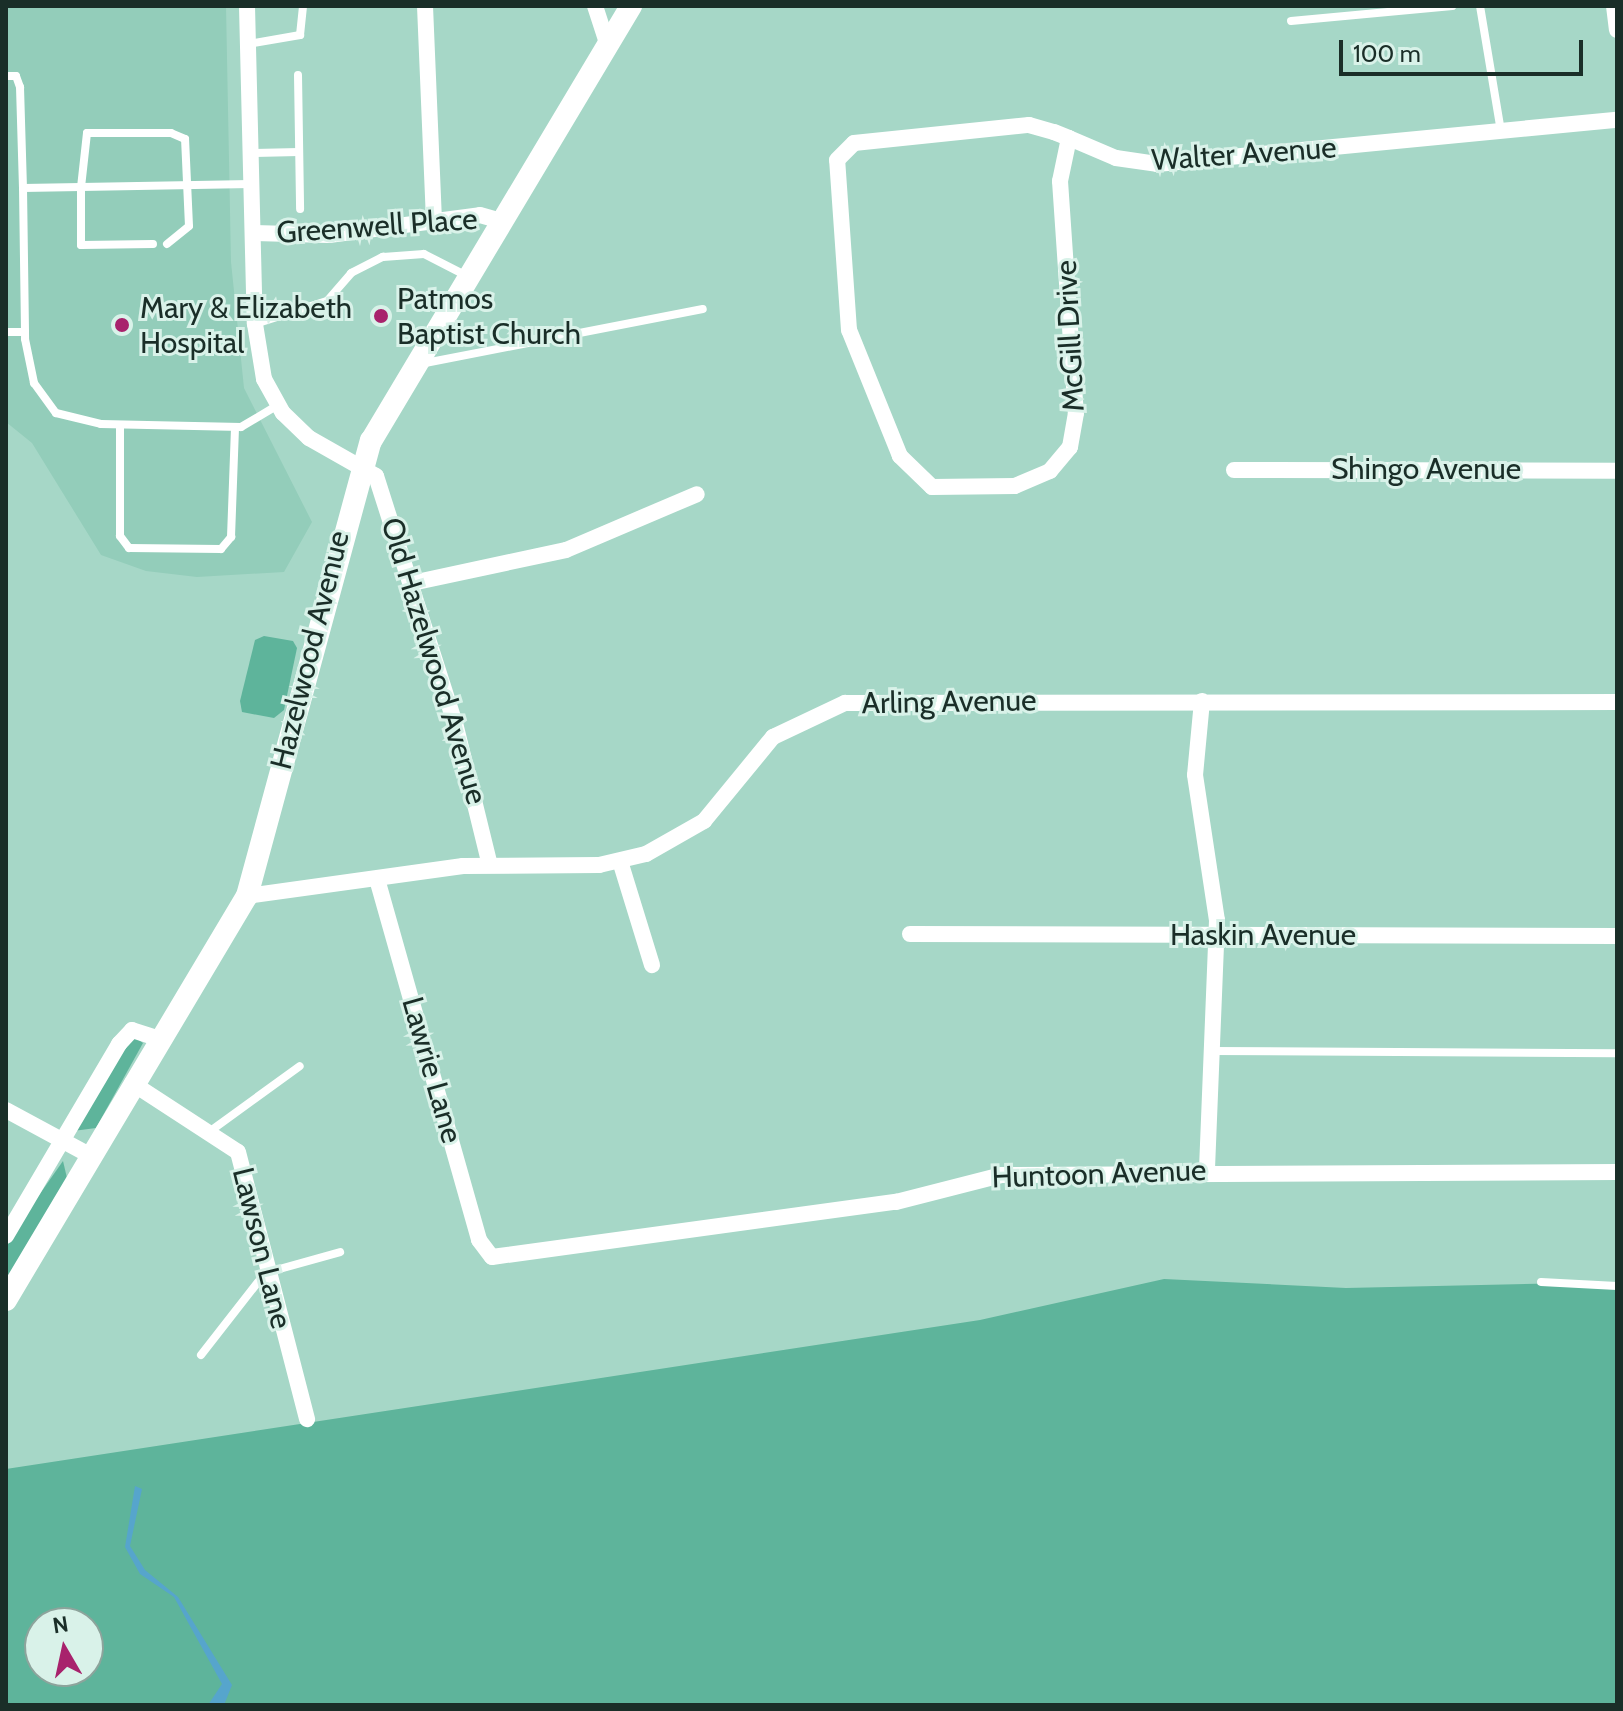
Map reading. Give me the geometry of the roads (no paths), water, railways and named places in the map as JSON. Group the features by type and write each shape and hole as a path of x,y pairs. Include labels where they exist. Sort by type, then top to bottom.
{"street":[{"path":"247,6 255,324 264,379 278,405 309,438 360,468"},
{"path":"425,6 434,219"},
{"path":"595,6 607,43"},
{"name":"Hazelwood Avenue","path":"6,1300 132,1083 247,896 360,468 468,276 631,6"},
{"path":"1614,6 1617,30"},
{"name":"Walter Avenue","path":"998,489 924,483 905,465 870,397 849,330 837,160 854,143 1016,125 1069,138 1116,158 1157,164 1617,120"},
{"name":"McGill Drive","path":"998,489 1050,471 1075,433 1060,181 1069,138"},
{"name":"Greenwell Place","path":"253,233 329,235 434,219 501,221"},
{"name":"Old Hazelwood Avenue","path":"360,468 376,476 412,583 490,865"},
{"name":"Shingo Avenue","path":"1234,470 1617,471"},
{"path":"412,583 566,550 697,494"},
{"name":"Arling Avenue","path":"247,896 490,865 620,861 693,830 773,737 822,710 864,701 1617,702"},
{"path":"1202,701 1195,775 1215,933 1207,1170"},
{"path":"620,861 652,965"},
{"name":"Lawrie Lane","path":"377,879 479,1240 492,1257"},
{"name":"Haskin Avenue","path":"910,934 1617,936"},
{"path":"6,1236 123,1039 132,1030 159,1039"},
{"name":"Lawson Lane","path":"132,1083 238,1152 265,1273 307,1419"},
{"path":"6,1110 91,1156"},
{"name":"Huntoon Avenue","path":"492,1257 896,1202 984,1177 1207,1170 1617,1172"}],"lane":[{"path":"248,44 300,35 303,6"},
{"path":"1291,21 1452,6"},
{"path":"1480,6 1501,132"},
{"path":"298,75 300,209"},
{"path":"6,76 16,76 20,87 25,332 34,383 56,413 120,425 235,427 278,405"},
{"path":"153,244 81,245 81,187 87,133 185,139 189,226 167,244"},
{"path":"251,153 299,152"},
{"path":"23,188 252,184"},
{"path":"255,324 327,301 351,273 383,257 424,254 468,276"},
{"path":"416,365 703,309"},
{"path":"6,332 25,332"},
{"path":"120,425 120,536 129,548 221,549 231,537 235,427"},
{"path":"1210,1051 1617,1053"},
{"path":"209,1132 300,1066"},
{"path":"201,1355 265,1273 340,1252"},
{"path":"1541,1282 1617,1286"}],"water":[{"path":"135,1486 142,1489 130,1546 145,1570 178,1597 232,1685 224,1705 208,1705 222,1684 174,1597 140,1574 125,1547"}],"place":[{"name":"Patmos Baptist Church","path":"381,316"},
{"name":"Mary & Elizabeth Hospital","path":"122,325"}]}
